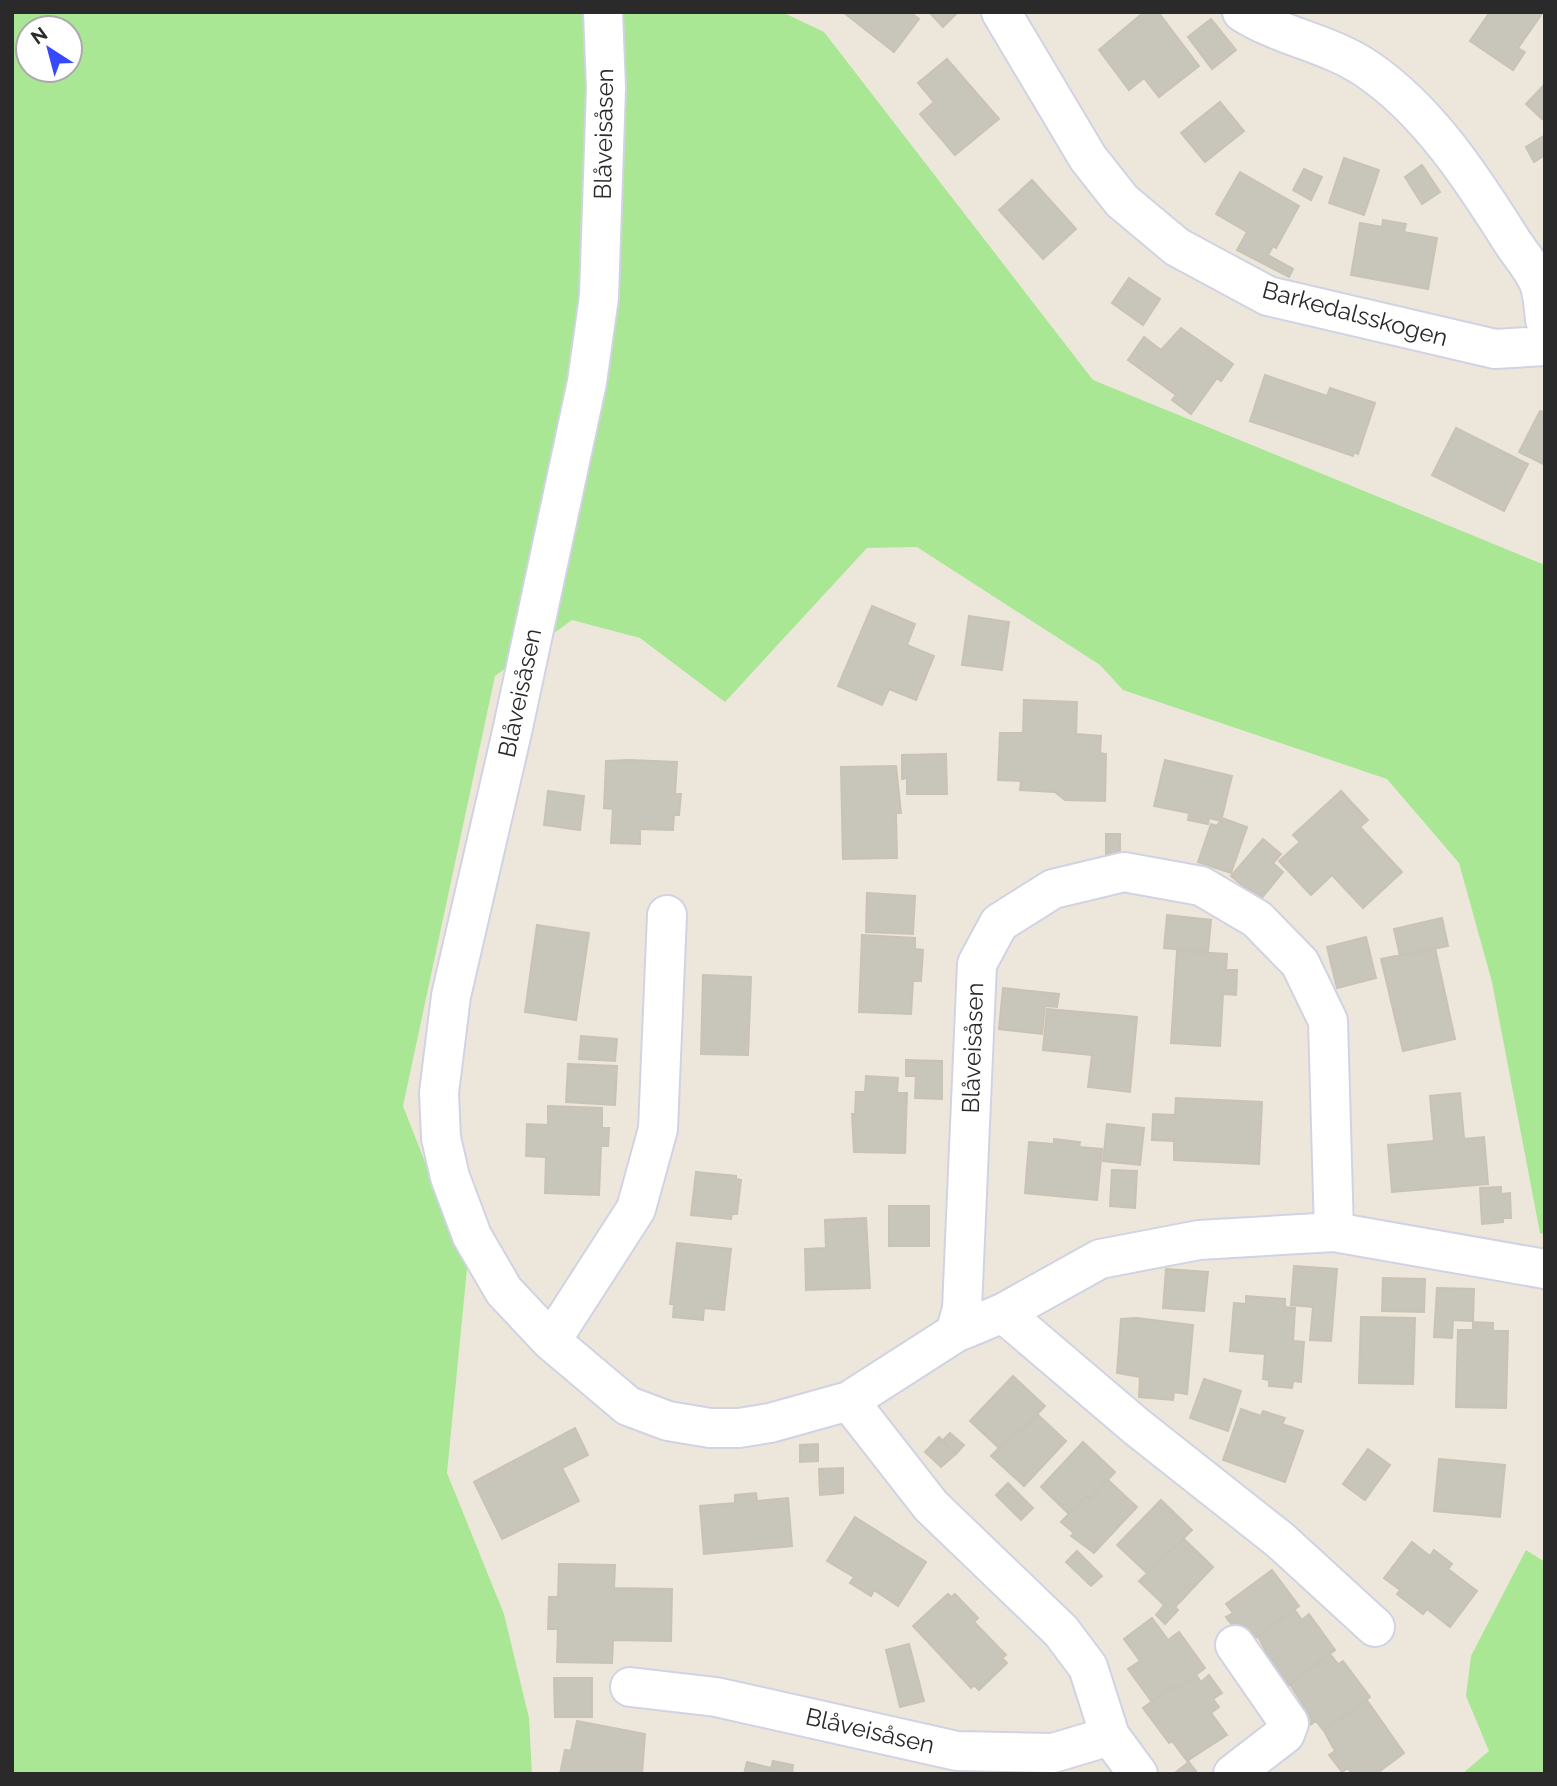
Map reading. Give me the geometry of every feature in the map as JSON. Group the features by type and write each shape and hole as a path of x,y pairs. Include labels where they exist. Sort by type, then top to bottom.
{"street":[{"name":"Blåveisåsen","path":"603,12 606,89 599,297 587,382 515,719 451,996 439,1093 441,1138 471,1236 504,1291 551,1341 628,1406 668,1421 710,1428 739,1428 770,1423 849,1401 955,1333 1003,1313 1100,1259 1199,1240 1334,1231 1545,1269"},
{"name":"Barkedalsskogen","path":"1001,12 1088,158 1122,201 1177,247 1269,296 1495,349 1545,346"},
{"path":"1242,12 1259,23 1335,51 1366,68 1405,99 1441,141 1507,232 1539,284 1545,320"},
{"name":"Blåveisåsen","path":"955,1333 962,1309 977,964 999,923 1053,889 1124,872 1201,886 1257,919 1300,963 1328,1021 1334,1231"},
{"path":"551,1341 636,1209 657,1129 667,915"},
{"path":"1003,1313 1137,1427 1280,1540 1376,1627"},
{"path":"849,1401 931,1506 1060,1631 1088,1667 1110,1736 1138,1774"},
{"path":"1233,1774 1284,1734 1289,1723 1235,1645"},
{"name":"Blåveisåsen","path":"630,1687 716,1697 957,1751 1053,1753 1110,1736"}],"green space":[{"path":"12,12 782,12 824,32 1093,380 1545,565 1545,1235 1540,1233 1492,982 1459,863 1387,779 1123,690 1100,665 917,547 867,548 725,702 640,638 572,620 495,676 403,1106 467,1269 447,1473 504,1614 529,1718 532,1774 12,1774"},
{"path":"1526,1550 1545,1562 1545,1774 1462,1774 1489,1751 1466,1696 1471,1656"}],"building":[{"path":"843,12 910,12 919,19 894,52"},
{"path":"929,12 958,12 943,27"},
{"path":"1144,12 1158,12 1199,66 1159,97 1144,78 1129,90 1099,50"},
{"path":"1490,12 1537,12 1541,15 1518,48 1525,52 1513,70 1470,41"},
{"path":"1211,19 1236,50 1212,69 1188,37"},
{"path":"947,59 999,119 955,155 920,114 934,102 918,83"},
{"path":"1545,84 1545,116 1542,119 1526,104"},
{"path":"1220,102 1244,131 1205,162 1181,133"},
{"path":"1545,135 1545,155 1534,162 1526,147"},
{"path":"1344,158 1379,170 1364,215 1329,203"},
{"path":"1422,165 1440,192 1422,204 1405,177"},
{"path":"1304,169 1322,177 1311,200 1293,190"},
{"path":"1240,172 1299,206 1276,248 1273,246 1268,255 1293,269 1289,277 1237,250 1247,232 1216,214"},
{"path":"1032,180 1076,229 1043,259 999,210"},
{"path":"1383,220 1406,224 1404,232 1437,238 1428,289 1351,275 1360,223 1382,227"},
{"path":"1129,278 1160,299 1143,325 1112,303"},
{"path":"1181,328 1233,364 1221,381 1217,378 1191,414 1172,400 1176,395 1128,360 1144,337 1161,350"},
{"path":"1265,375 1327,396 1330,388 1375,403 1358,454 1354,452 1353,456 1250,421"},
{"path":"1540,411 1545,413 1545,465 1519,452"},
{"path":"1456,428 1528,464 1504,511 1432,475"},
{"path":"872,606 915,624 907,645 934,656 916,700 889,689 882,705 838,686"},
{"path":"969,616 1009,622 1002,670 962,665"},
{"path":"1024,700 1077,702 1076,734 1101,736 1100,753 1106,754 1105,801 1065,800 1055,792 1020,790 1021,781 998,780 1000,733 1023,733"},
{"path":"946,754 947,794 907,794 907,778 902,779 902,755"},
{"path":"1165,760 1232,776 1221,821 1209,818 1208,824 1188,820 1189,813 1154,806"},
{"path":"606,761 677,762 675,794 681,794 679,815 674,815 673,830 640,829 640,844 611,843 613,809 604,808"},
{"path":"896,766 901,813 896,813 897,858 843,859 841,767"},
{"path":"548,791 584,796 580,830 544,825"},
{"path":"1341,791 1368,820 1360,827 1402,872 1363,908 1332,875 1311,895 1279,861 1300,842 1293,835"},
{"path":"1222,818 1247,827 1231,873 1198,862 1211,824 1217,826"},
{"path":"1106,834 1120,834 1120,857 1106,857"},
{"path":"1263,839 1281,854 1273,863 1283,872 1260,900 1231,876"},
{"path":"867,893 915,896 913,934 866,932"},
{"path":"1167,915 1211,920 1208,952 1164,948"},
{"path":"1442,918 1448,946 1400,956 1394,929"},
{"path":"537,925 589,933 576,1020 525,1012"},
{"path":"862,935 915,938 915,949 923,950 921,981 913,981 911,1014 859,1012"},
{"path":"1366,937 1376,978 1337,988 1327,947"},
{"path":"1435,948 1455,1039 1403,1051 1381,959"},
{"path":"1177,951 1227,954 1226,970 1237,970 1236,995 1223,994 1220,1046 1171,1043"},
{"path":"703,975 751,977 748,1055 701,1054"},
{"path":"1003,988 1059,994 1057,1007 1045,1006 1042,1034 999,1029"},
{"path":"1047,1009 1137,1017 1130,1092 1088,1087 1092,1055 1043,1050"},
{"path":"581,1036 617,1039 615,1061 579,1059"},
{"path":"906,1060 942,1061 942,1099 915,1098 916,1076 906,1076"},
{"path":"568,1064 617,1066 615,1105 566,1102"},
{"path":"866,1076 898,1078 897,1093 907,1093 905,1153 854,1152 852,1114 855,1114 856,1092 865,1092"},
{"path":"1460,1093 1464,1139 1484,1137 1488,1184 1392,1192 1388,1145 1434,1141 1430,1096"},
{"path":"1176,1098 1262,1102 1259,1164 1174,1160 1174,1141 1152,1140 1153,1114 1175,1115"},
{"path":"548,1106 602,1108 602,1128 609,1128 608,1146 601,1146 599,1195 545,1193 546,1157 526,1156 527,1124 548,1125"},
{"path":"1107,1124 1144,1128 1140,1165 1103,1161"},
{"path":"1054,1139 1080,1142 1079,1147 1102,1149 1097,1200 1025,1193 1029,1142 1054,1144"},
{"path":"1112,1170 1137,1171 1135,1208 1110,1206"},
{"path":"696,1172 736,1176 736,1179 741,1180 737,1214 732,1214 731,1219 691,1215"},
{"path":"1501,1187 1501,1194 1510,1193 1511,1218 1503,1218 1503,1222 1482,1224 1480,1188"},
{"path":"889,1206 929,1206 929,1246 889,1246"},
{"path":"866,1218 870,1288 806,1290 805,1249 826,1248 825,1220"},
{"path":"677,1243 731,1249 724,1310 704,1308 703,1320 673,1317 674,1304 670,1304"},
{"path":"1294,1266 1337,1269 1331,1341 1310,1340 1313,1307 1291,1305"},
{"path":"1166,1269 1208,1272 1204,1311 1163,1308"},
{"path":"1383,1278 1425,1279 1424,1312 1382,1311"},
{"path":"1437,1288 1474,1289 1473,1321 1453,1320 1452,1338 1434,1337"},
{"path":"1246,1296 1285,1299 1285,1307 1295,1308 1293,1341 1304,1342 1301,1382 1293,1381 1292,1388 1269,1386 1269,1380 1263,1379 1265,1354 1230,1351 1234,1303 1246,1304"},
{"path":"1361,1317 1415,1318 1413,1384 1359,1383"},
{"path":"1137,1318 1193,1325 1187,1394 1174,1392 1173,1400 1139,1397 1140,1377 1117,1373 1121,1319"},
{"path":"1473,1322 1493,1323 1493,1331 1508,1331 1506,1408 1456,1407 1458,1330 1473,1330"},
{"path":"1013,1376 1045,1406 1020,1433 1017,1429 999,1448 970,1421"},
{"path":"1204,1379 1241,1391 1228,1431 1190,1418"},
{"path":"1241,1409 1261,1416 1263,1411 1285,1418 1282,1424 1303,1431 1285,1482 1223,1460"},
{"path":"1037,1414 1066,1441 1024,1486 991,1456 1017,1429 1020,1433"},
{"path":"575,1428 588,1455 562,1468 579,1501 502,1539 474,1482"},
{"path":"950,1433 964,1445 956,1454 942,1441"},
{"path":"939,1437 956,1454 941,1467 925,1452"},
{"path":"1083,1442 1115,1472 1090,1499 1087,1495 1069,1514 1041,1487"},
{"path":"818,1444 818,1461 800,1462 800,1445"},
{"path":"1368,1449 1390,1465 1365,1500 1343,1484"},
{"path":"1439,1459 1505,1465 1500,1517 1434,1511"},
{"path":"843,1468 843,1493 820,1495 819,1469"},
{"path":"1108,1480 1137,1507 1094,1553 1071,1536 1074,1533 1061,1522 1087,1495 1090,1499"},
{"path":"1008,1483 1033,1508 1021,1520 996,1495"},
{"path":"756,1493 757,1501 788,1498 792,1546 704,1554 700,1506 735,1503 735,1495"},
{"path":"1161,1500 1192,1530 1147,1573 1117,1545"},
{"path":"855,1517 926,1562 898,1606 874,1590 871,1596 850,1583 854,1577 827,1561"},
{"path":"1184,1539 1213,1567 1175,1607 1178,1610 1165,1624 1156,1615 1164,1605 1139,1581"},
{"path":"1412,1542 1430,1556 1434,1550 1452,1564 1448,1569 1477,1591 1450,1627 1427,1609 1423,1614 1397,1594 1400,1590 1384,1578"},
{"path":"1077,1551 1102,1576 1091,1586 1066,1562"},
{"path":"559,1564 615,1565 614,1588 672,1589 671,1641 613,1640 612,1663 557,1662 558,1629 548,1629 549,1597 558,1597"},
{"path":"1272,1570 1299,1606 1253,1640 1246,1629 1239,1634 1226,1617 1233,1613 1226,1604"},
{"path":"948,1594 951,1597 955,1594 978,1618 974,1622 1006,1655 1002,1658 1007,1663 979,1690 974,1685 971,1688 913,1626"},
{"path":"1294,1609 1302,1620 1309,1614 1335,1650 1289,1685 1282,1675 1276,1679 1264,1662 1269,1658 1258,1636"},
{"path":"1152,1618 1168,1640 1179,1632 1205,1668 1176,1690 1173,1686 1152,1702 1128,1669 1140,1661 1124,1639"},
{"path":"909,1644 924,1701 900,1707 886,1650"},
{"path":"1330,1654 1338,1664 1343,1661 1370,1697 1324,1731 1316,1721 1310,1725 1298,1709 1303,1705 1290,1684"},
{"path":"1196,1675 1201,1682 1209,1675 1222,1693 1213,1699 1219,1707 1211,1713 1227,1735 1187,1761 1172,1741 1169,1743 1143,1708 1173,1686 1176,1690"},
{"path":"554,1678 592,1678 592,1717 555,1717"},
{"path":"1366,1699 1404,1753 1376,1774 1352,1774 1348,1768 1342,1772 1329,1755 1335,1751 1324,1731"},
{"path":"577,1721 645,1734 642,1774 560,1774 565,1750 571,1751"},
{"path":"773,1761 793,1765 792,1772 798,1774 744,1774 747,1762 771,1768"},
{"path":"1189,1762 1198,1774 1177,1774 1176,1772"}]}
